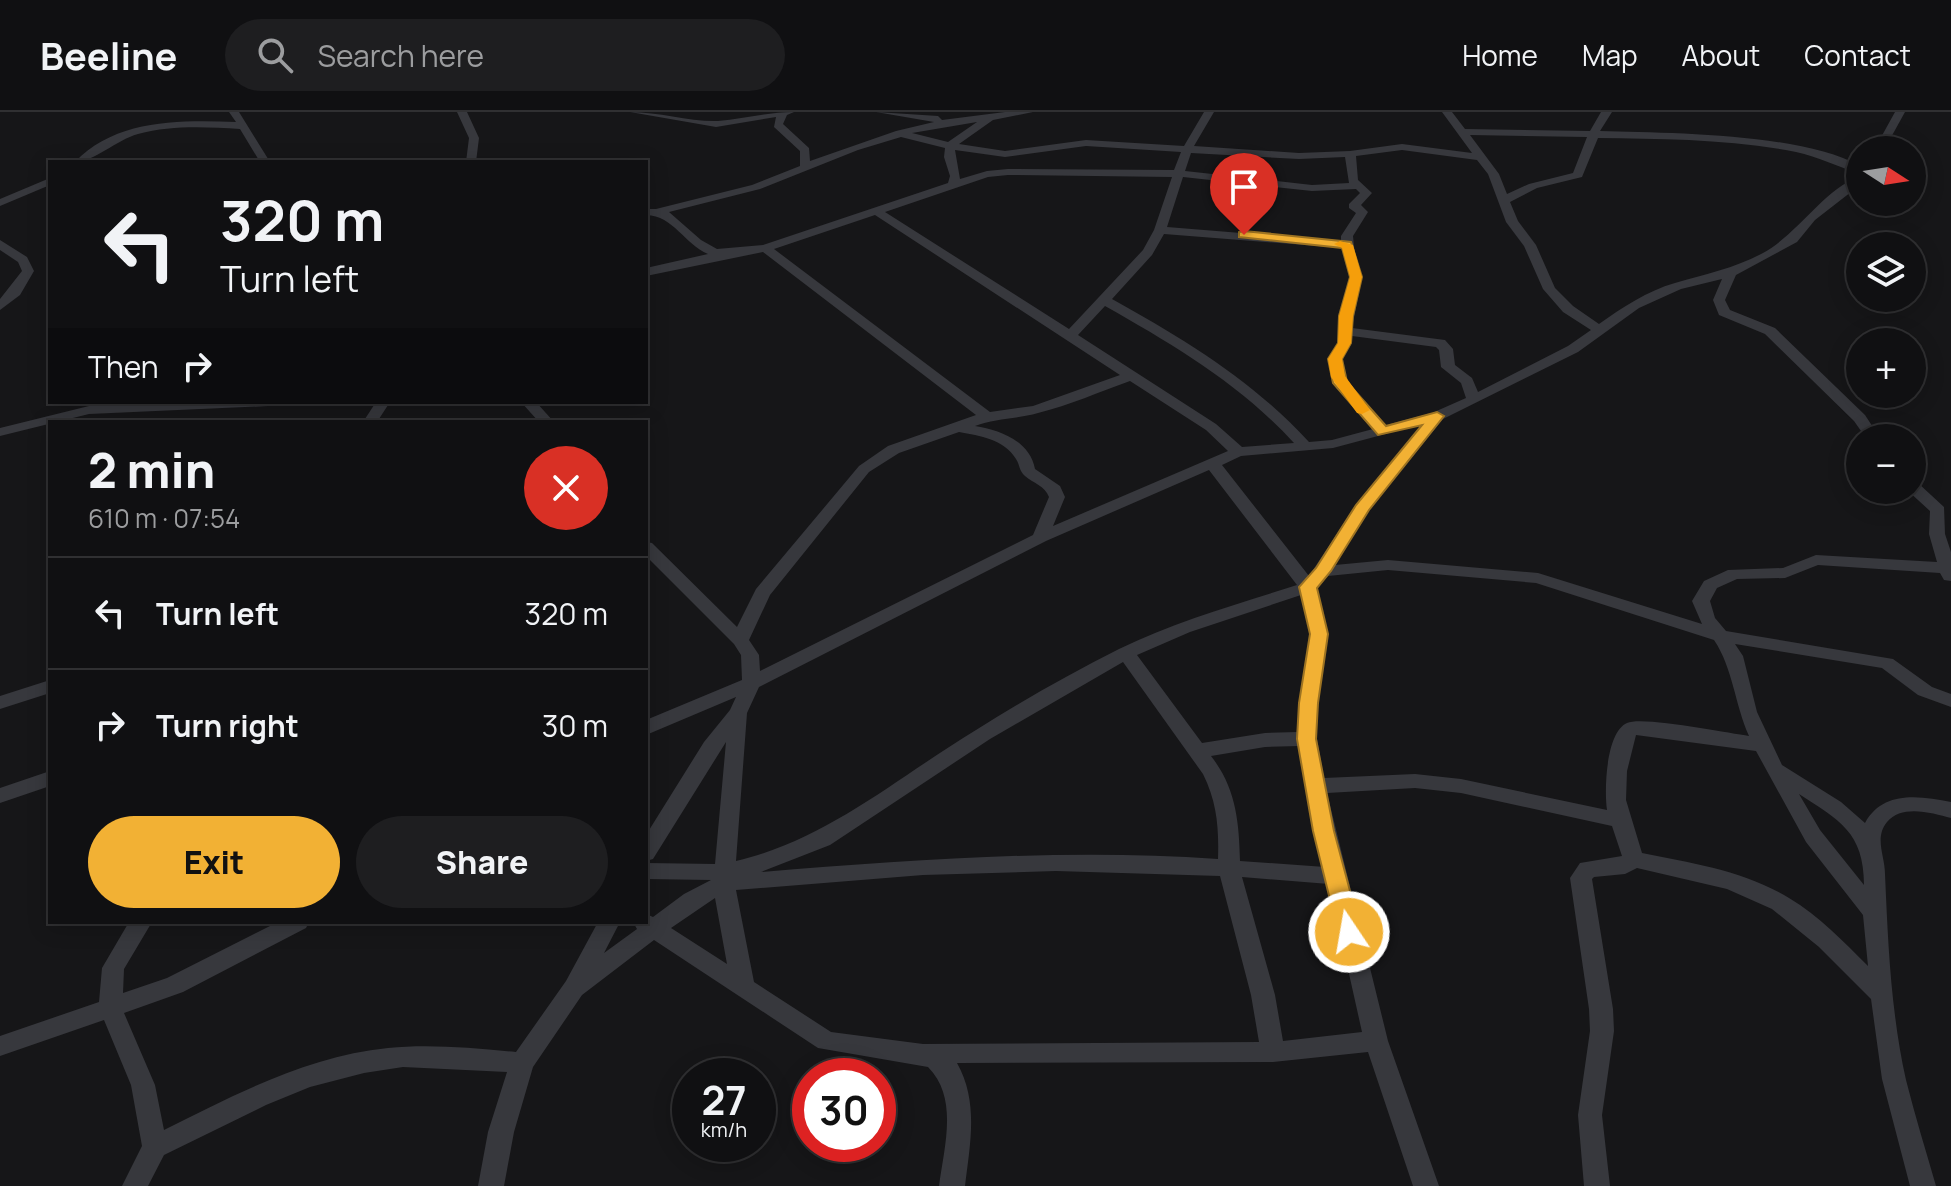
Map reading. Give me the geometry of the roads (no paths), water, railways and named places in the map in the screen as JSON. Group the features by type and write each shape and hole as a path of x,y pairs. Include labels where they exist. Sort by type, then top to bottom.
{"street":[{"path":"234,112 264,160"},
{"path":"462,112 474,138 471,160"},
{"path":"635,112 716,124 786,113"},
{"path":"881,112 949,121"},
{"path":"648,212 756,187 805,166 900,133 949,121 1028,112"},
{"path":"1069,337 1106,301 1148,252 1160,230 1187,149 1209,112"},
{"path":"1447,112 1481,157 1512,222 1535,256 1549,289 1568,309 1598,329"},
{"path":"1887,136 1900,112"},
{"path":"786,113 778,125 805,150 805,166"},
{"path":"1504,200 1533,186 1578,175 1603,113"},
{"path":"952,187 956,176 949,157 950,146 994,114"},
{"path":"83,160 109,139 147,128 195,124 245,126"},
{"path":"1464,132 1664,134 1796,149 1846,163"},
{"path":"900,133 950,146 1005,154 1086,143 1299,156 1350,154 1402,147 1481,157"},
{"path":"648,272 726,253 765,248 952,187 987,174 1000,165 1005,154"},
{"path":"1350,154 1351,176 1356,186 1366,193 1355,204 1355,208 1362,212 1347,236 1356,277 1344,331 1345,343 1335,359 1340,383 1383,431"},
{"path":"987,174 1035,171 1214,175 1312,188 1356,186"},
{"path":"0,203 48,182"},
{"path":"648,727 751,683 1040,538 1238,452 1333,444 1437,416 1474,400 1573,349 1634,305 1677,286 1731,273 1793,239 1811,218 1846,190"},
{"path":"660,211 673,218 710,251 726,253"},
{"path":"876,211 1211,427 1238,452"},
{"path":"1160,230 1347,245"},
{"path":"0,244 23,260 28,271 15,292 0,306"},
{"path":"765,248 986,416 998,418 1022,414 1130,376"},
{"path":"1731,273 1719,300 1724,312 1770,331 1864,424"},
{"path":"1106,301 1233,376 1264,402 1304,445"},
{"path":"1344,331 1440,343 1446,349 1448,367 1467,381 1474,400"},
{"path":"0,432 67,413 237,404"},
{"path":"530,404 545,420"},
{"path":"164,420 175,408"},
{"path":"740,640 762,593 864,469 884,452 904,442 962,428 986,416"},
{"path":"1426,1186 1376,1041 1338,876 1324,831 1307,739 1308,703 1319,634 1315,579 1362,508 1437,416"},
{"path":"962,428 990,433 1012,444 1035,478 1054,489 1057,497 1040,538"},
{"path":"1213,463 1223,480 1315,579"},
{"path":"1874,913 1813,836 1773,768 1748,712 1734,656 1707,619 1701,601 1710,585 1734,574 1785,573 1816,560 1949,571 1937,534 1938,510 1926,499"},
{"path":"648,549 740,640 750,655 751,683 738,713 711,747 648,846"},
{"path":"574,988 649,925 724,878 823,839 983,734 1126,653 1315,579 1388,565 1538,578 1720,636 1887,663 1925,691 1951,701"},
{"path":"648,575 666,568"},
{"path":"1126,653 1197,751 1223,794 1229,823 1229,868 1263,995 1273,1052"},
{"path":"0,703 48,687"},
{"path":"738,713 724,878 733,942 744,987"},
{"path":"1633,859 1620,820 1614,783 1625,733 1633,728 1762,745"},
{"path":"1197,751 1265,740 1307,739"},
{"path":"1773,768 1855,824 1869,841 1873,856 1874,913 1894,1079 1923,1186"},
{"path":"0,796 48,779"},
{"path":"1315,786 1415,781 1620,820"},
{"path":"1869,841 1878,818 1892,808 1915,803 1951,810"},
{"path":"1633,859 1724,879 1765,895 1803,921 1884,997"},
{"path":"1597,1186 1590,1115 1602,1031 1601,1009 1581,878 1588,869 1625,866 1633,859"},
{"path":"648,871 724,878 1001,864 1140,863 1338,876"},
{"path":"140,924 113,968 110,1007 143,1085 155,1147"},
{"path":"0,1046 175,985 294,924"},
{"path":"491,1186 501,1132 522,1063 574,988 608,924"},
{"path":"649,925 826,1041 861,1048 922,1053 1273,1052 1376,1041"},
{"path":"922,1053 943,1063 955,1081 960,1103 952,1186"},
{"path":"135,1186 155,1147 301,1079 366,1061 442,1056 522,1063"}]}
